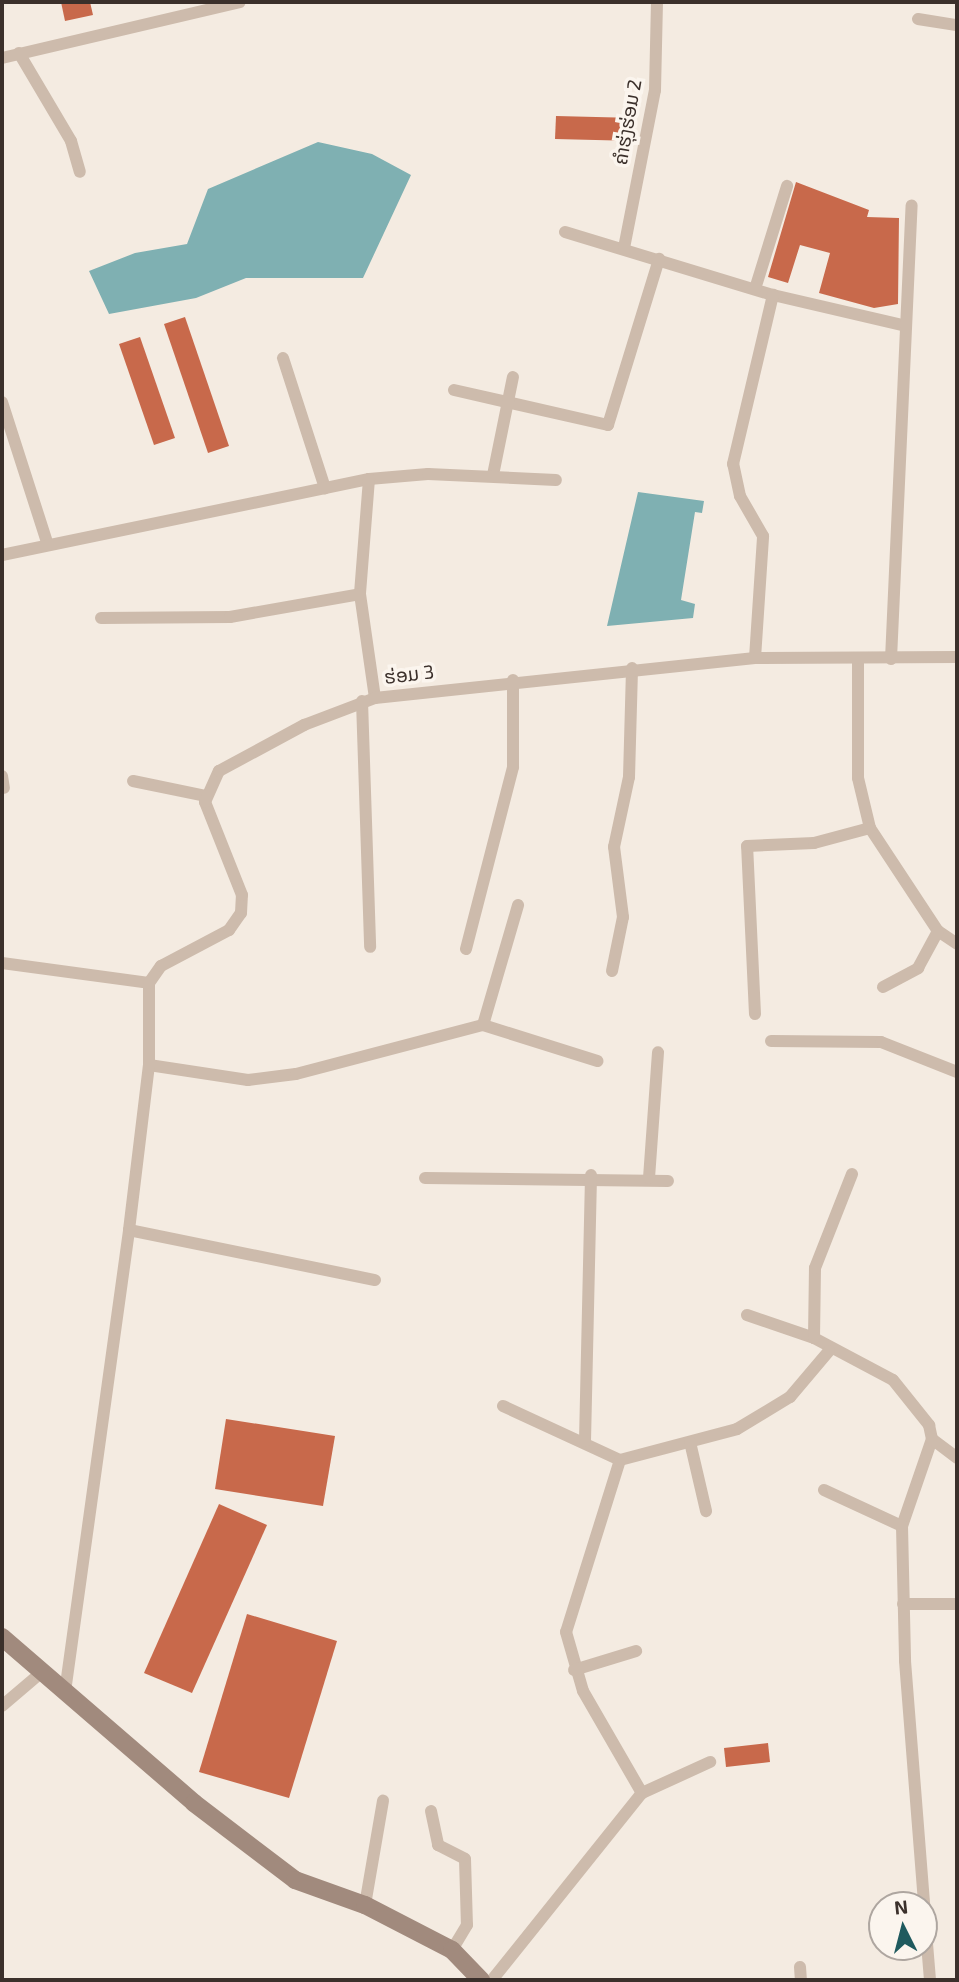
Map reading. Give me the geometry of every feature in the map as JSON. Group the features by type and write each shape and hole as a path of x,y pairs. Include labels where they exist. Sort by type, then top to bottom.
{"street":[{"path":"2,58 240,2"},
{"name":"ຄໍາຮຸ່ງຮ່ອມ 2","path":"624,248 654,90 657,2"},
{"path":"918,19 957,25"},
{"path":"19,53 72,141 80,172"},
{"path":"755,289 787,186"},
{"path":"891,659 902,326 912,205"},
{"path":"565,232 773,295 902,326"},
{"path":"454,390 608,425 659,259"},
{"path":"755,658 763,536 740,496 733,464 773,295"},
{"path":"283,358 325,488"},
{"path":"493,475 513,377"},
{"path":"2,402 48,545"},
{"path":"2,555 369,479 493,475 556,480"},
{"name":"ຮ່ອມ 3","path":"369,479 360,594 368,700 513,680 755,658 957,657"},
{"path":"101,618 230,617 360,594"},
{"path":"858,659 858,778 870,828 939,930 957,944"},
{"path":"612,971 622,917 614,848 629,777 632,668"},
{"path":"466,949 513,767 513,680"},
{"path":"65,1692 149,1065 149,983 161,967 229,930 241,913 242,895 206,796 219,771 238,756 368,700 370,947"},
{"path":"133,781 206,796"},
{"path":"755,1014 747,846 814,843 870,828"},
{"path":"483,1025 518,905"},
{"path":"883,987 918,968 939,930"},
{"path":"2,963 149,983"},
{"path":"149,1065 248,1080 296,1074 483,1025 597,1062"},
{"path":"771,1041 881,1042 957,1072"},
{"path":"649,1178 658,1052"},
{"path":"814,1338 815,1268 852,1174"},
{"path":"585,1441 591,1175"},
{"path":"425,1178 591,1175 668,1181"},
{"path":"129,1230 375,1280"},
{"path":"747,1315 814,1338 829,1351 893,1380 924,1412 932,1439 902,1526 903,1604 923,1891"},
{"path":"503,1406 585,1441 620,1460 737,1429 781,1404 829,1351"},
{"path":"932,1439 957,1458"},
{"path":"690,1442 706,1511"},
{"path":"620,1460 566,1632 574,1670 642,1793"},
{"path":"824,1490 902,1526"},
{"path":"903,1604 957,1604"},
{"path":"2,1637 65,1692 295,1880 365,1905 452,1951 481,1980"},
{"path":"574,1670 636,1651"},
{"path":"2,1706 42,1672"},
{"path":"492,1980 642,1793 710,1762"},
{"path":"365,1905 383,1801"},
{"path":"431,1811 438,1844 465,1859 467,1925 452,1951"},
{"path":"928,1961 930,1980"}],"water":[{"path":"318,142 372,154 411,175 363,278 246,278 196,298 109,314 89,271 135,253 187,244 208,189"},
{"path":"638,492 704,501 702,513 695,512 681,600 695,604 693,618 607,626"}],"building":[{"path":"61,2 90,2 93,15 65,21"},
{"path":"556,116 636,118 636,141 555,139"},
{"path":"796,182 869,210 867,217 899,218 898,304 874,308 819,293 830,253 800,245 788,283 768,277"},
{"path":"185,317 229,446 208,453 164,324"},
{"path":"140,337 175,438 154,445 119,344"},
{"path":"226,1419 335,1436 323,1506 215,1489"},
{"path":"219,1504 267,1525 192,1693 144,1673"},
{"path":"247,1614 337,1641 289,1798 199,1772"},
{"path":"768,1743 770,1762 726,1767 724,1748"}]}
